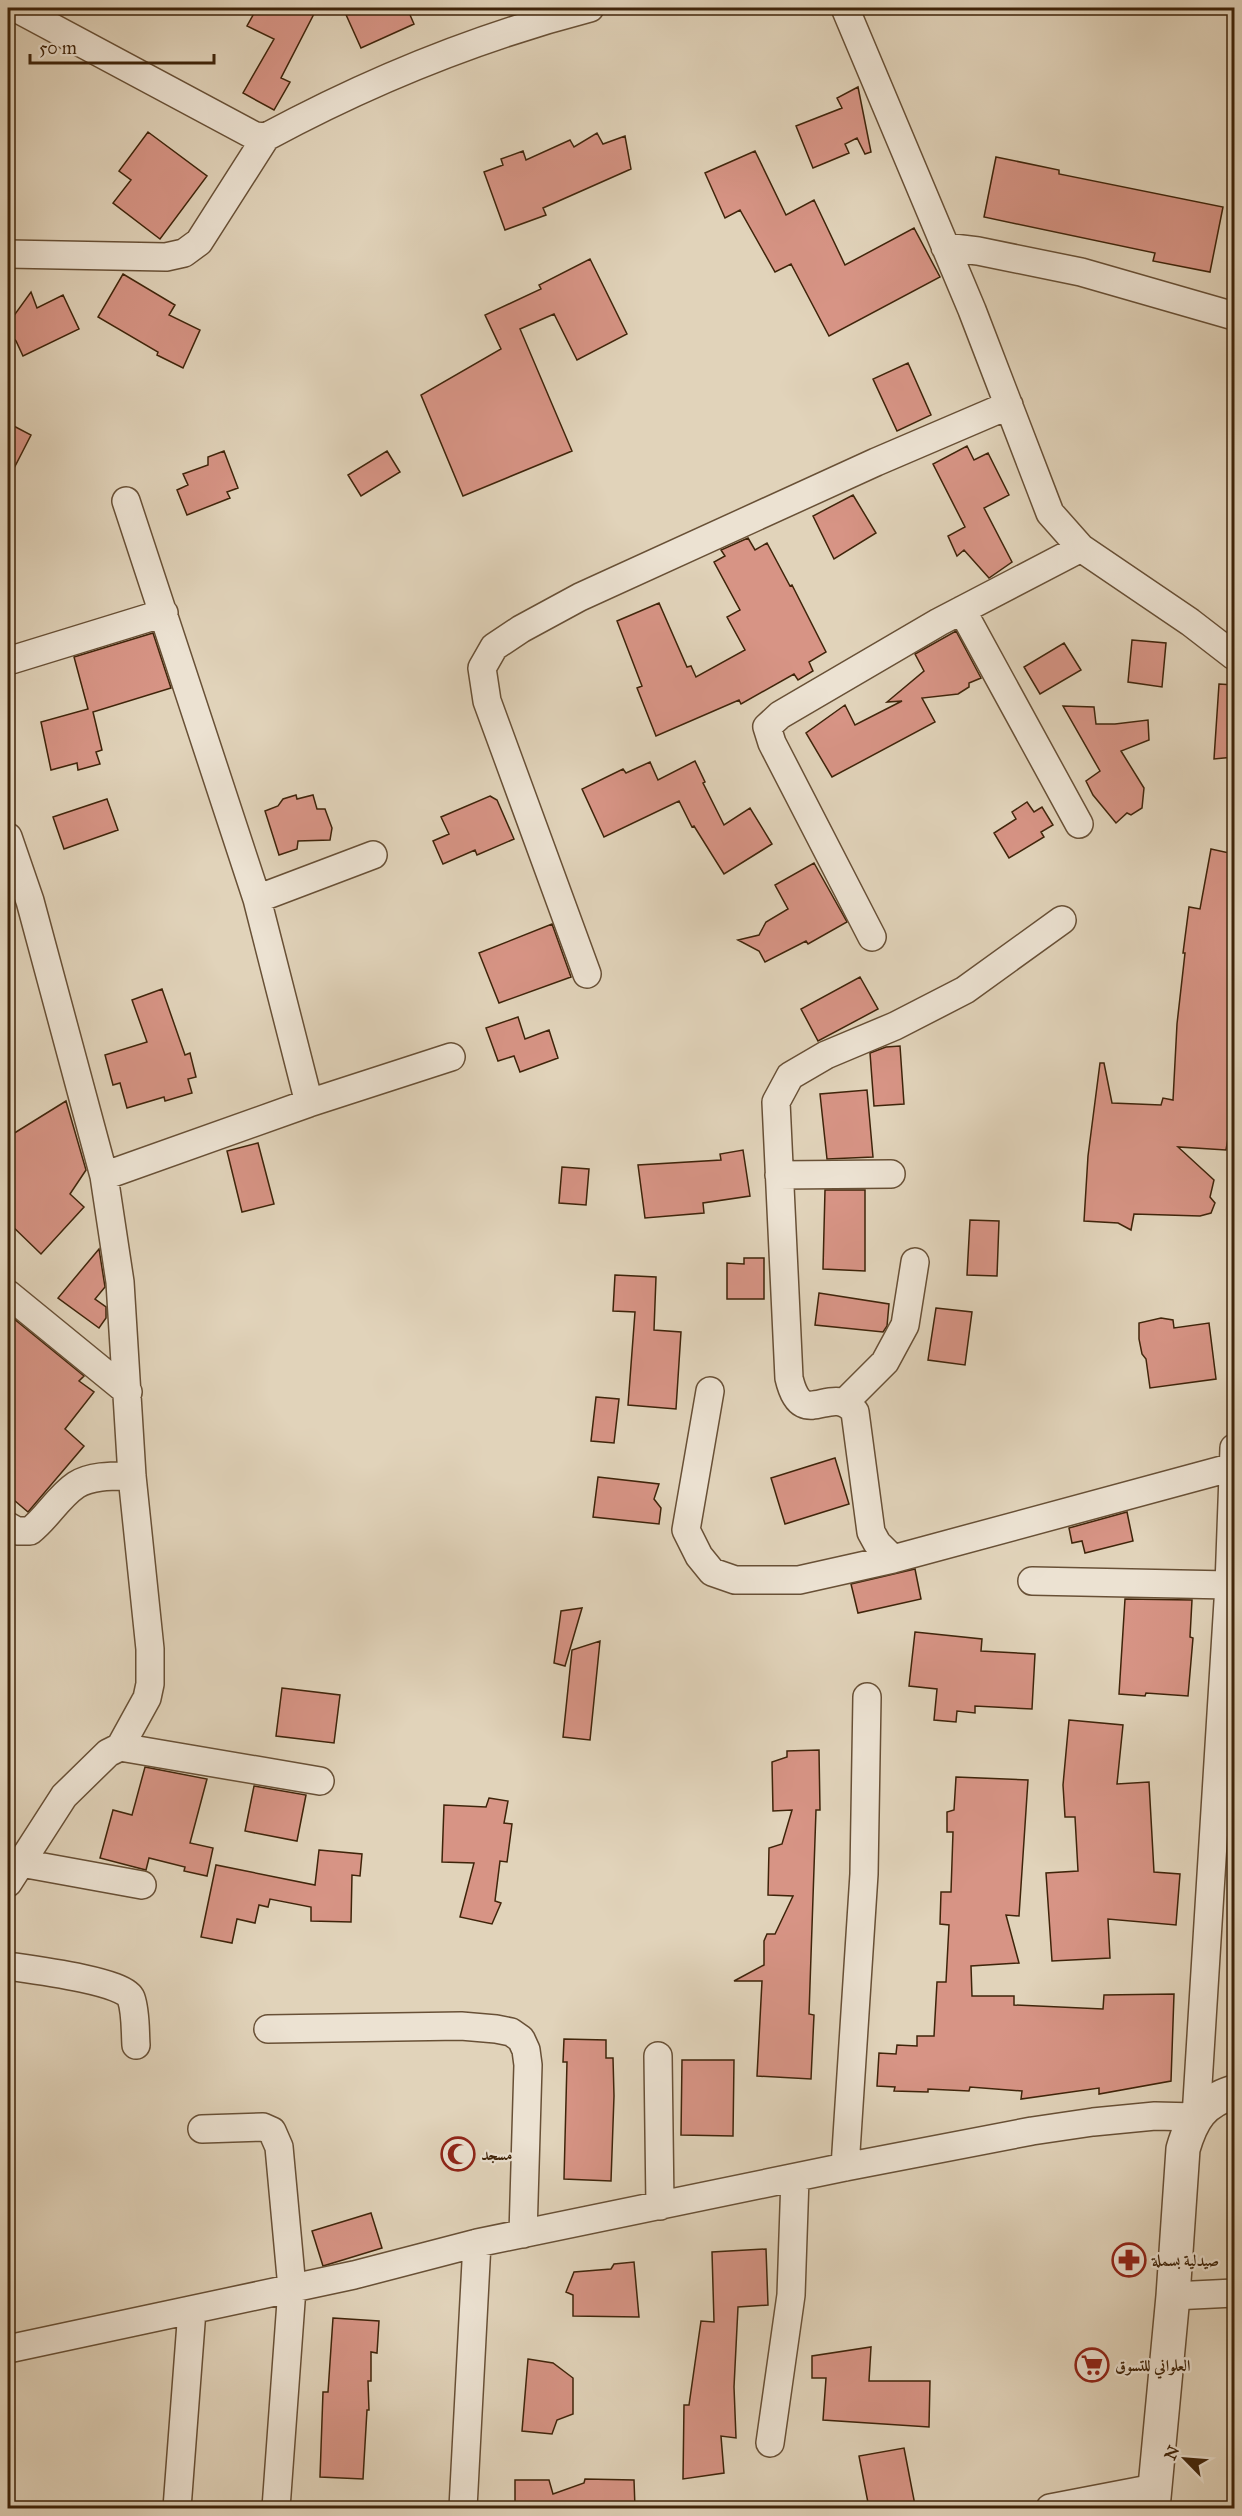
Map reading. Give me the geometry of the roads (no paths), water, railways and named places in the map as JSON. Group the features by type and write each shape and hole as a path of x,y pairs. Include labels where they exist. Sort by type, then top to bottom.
{"street":[{"path":"16,8 255,136 266,137 404,71 529,24 590,8"},
{"path":"845,8 945,247 1050,513 1081,548 1190,622 1234,656"},
{"path":"8,254 166,257 184,253 199,242 266,137"},
{"path":"945,247 978,251 1081,272 1234,316"},
{"path":"587,974 487,701 482,668 494,647 521,629 580,597 876,462 1009,405"},
{"path":"126,501 257,899 309,1103"},
{"path":"872,937 772,743 767,727 780,715 962,610 1081,548"},
{"path":"962,610 1079,824"},
{"path":"8,661 164,613"},
{"path":"8,837 30,901 104,1176 120,1282 132,1476 150,1649 150,1684 143,1707 120,1747 108,1753 64,1796 14,1873 142,1885"},
{"path":"257,899 373,855"},
{"path":"893,1559 877,1543 871,1532 855,1412 845,1402 839,1401 807,1405 797,1400 792,1393 789,1378 776,1102 790,1076 826,1055 895,1026 965,990 1062,920"},
{"path":"104,1176 309,1103 451,1057"},
{"path":"779,1175 891,1174"},
{"path":"845,1402 885,1362 905,1325 915,1262"},
{"path":"8,1294 128,1392"},
{"path":"710,1391 686,1530 699,1556 712,1572 735,1580 799,1580 893,1559 1234,1457 1196,2117"},
{"path":"8,1526 30,1532 78,1484 101,1477 132,1476"},
{"path":"1032,1581 1228,1585"},
{"path":"845,2167 864,1874 867,1697"},
{"path":"120,1747 320,1781"},
{"path":"8,1966 80,1978 124,1990 131,1997 136,2045"},
{"path":"268,2029 461,2026 511,2032 520,2039 526,2050 528,2064 523,2234"},
{"path":"658,2056 660,2206"},
{"path":"1050,2508 1153,2498 1173,2296 1184,2149 1188,2132 1196,2117 1218,2098 1234,2092"},
{"path":"8,2349 292,2288 477,2243 845,2167 1042,2129 1142,2117 1196,2117"},
{"path":"202,2129 263,2127 272,2132 279,2147 292,2288 276,2508"},
{"path":"770,2443 791,2295 795,2178"},
{"path":"463,2508 477,2243"},
{"path":"1173,2296 1234,2294"},
{"path":"177,2508 192,2310"}],"place":[{"name":"مسجد","path":"458,2154"},
{"name":"صيدلية بسملة","path":"1129,2260"},
{"name":"العلواني للتسوق","path":"1092,2365"}]}
